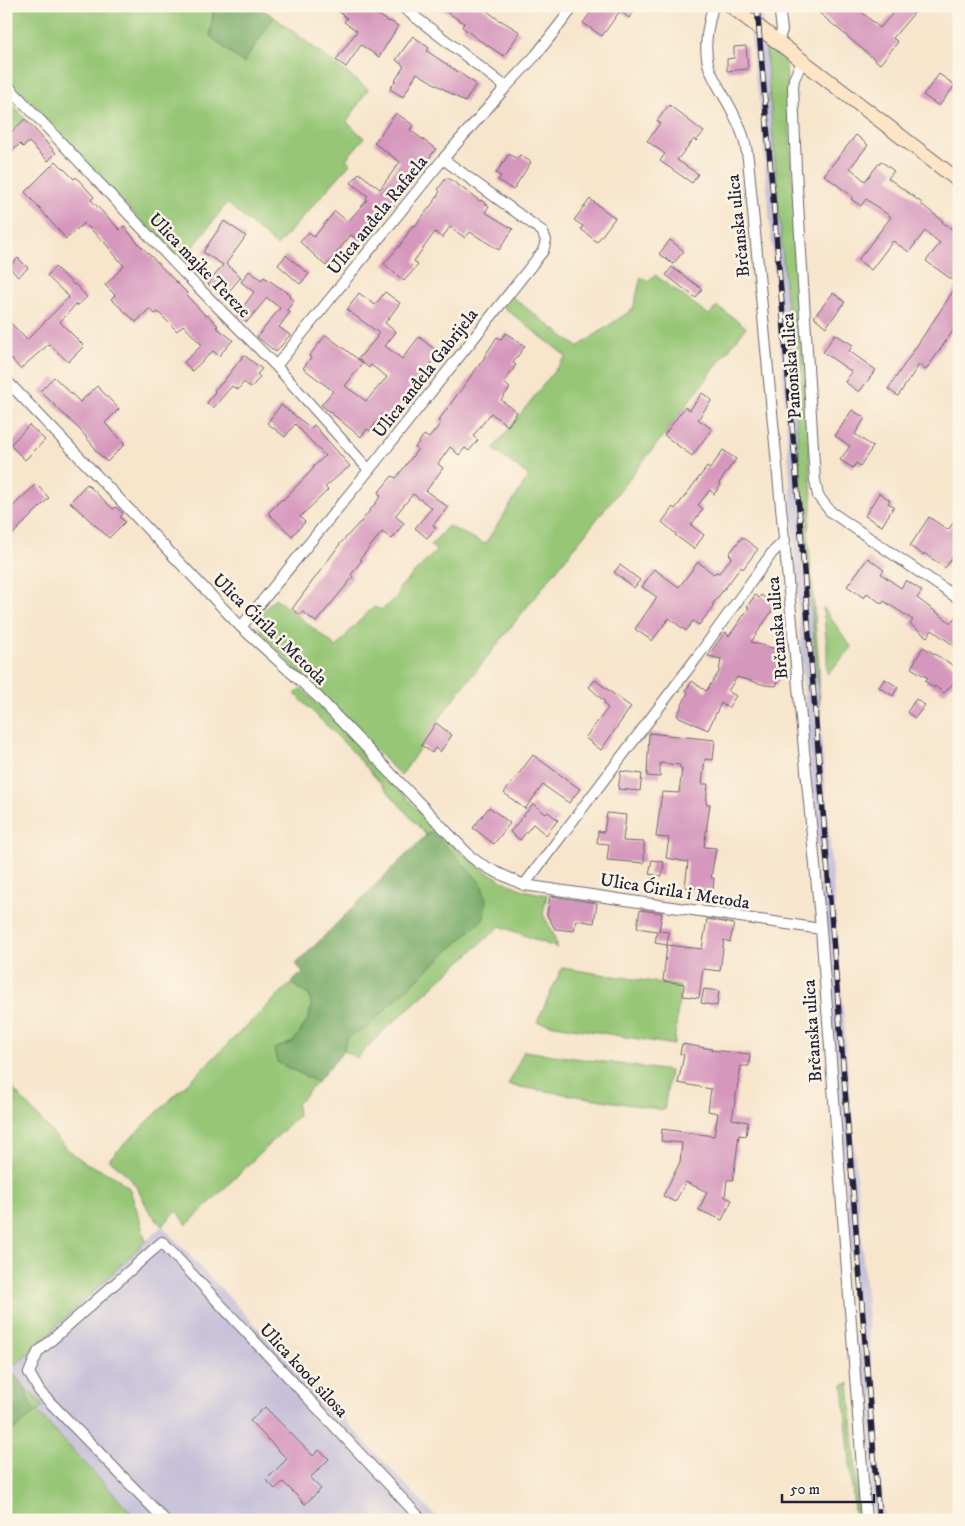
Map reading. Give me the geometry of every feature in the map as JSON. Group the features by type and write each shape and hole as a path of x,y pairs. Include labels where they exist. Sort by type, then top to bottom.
{"main road":[{"path":"731,6 959,181"}],"street":[{"path":"401,6 506,86"},
{"name":"Ulica anđela Rafaela","path":"276,366 442,159 536,55 574,6"},
{"name":"Brčanska ulica","path":"713,6 707,35 709,67 734,114 745,140 748,159 821,930 866,1520"},
{"path":"778,42 782,30 779,6"},
{"name":"Panonska ulica","path":"802,62 794,79 793,87 796,170 815,480 818,496 831,512 959,598"},
{"name":"Ulica majke Tereze","path":"6,84 184,273 276,366 369,470"},
{"name":"Ulica anđela Gabrijela","path":"241,627 543,251 546,240 542,231 442,159"},
{"name":"Ulica Ćirila i Metoda","path":"6,380 241,627 318,697 470,856 494,872 524,885 821,930"},
{"name":"Brčanska ulica","path":"524,885 698,656 772,553 785,540"},
{"name":"Ulica kood silosa","path":"165,1520 40,1392 29,1373 38,1352 162,1242 422,1520"}],"shaded area":[{"path":"752,6 761,6 765,38 884,1520 874,1520 804,689 782,363 759,94 756,85 748,7 752,11"},
{"path":"162,1226 439,1520 138,1520 36,1412 43,1406 6,1382 6,1373"}],"green space":[{"path":"6,6 214,6 210,36 243,63 274,17 368,89 347,122 364,138 346,159 351,163 277,246 227,203 181,263 6,80"},
{"path":"214,6 259,6 274,17 243,63 210,36"},
{"path":"765,38 785,61 786,67 812,501 808,533 819,668 820,716"},
{"path":"10,101 25,119 6,137 6,105"},
{"path":"655,275 709,315 717,306 746,327 656,445 448,706 401,776 269,642 258,623 260,615 275,598 337,647 354,626 374,607 382,610 398,595 399,588 436,551 431,545 448,526 485,544 529,476 493,449 566,356 503,307 512,297 575,345 579,346 633,309 641,277 648,281"},
{"path":"823,607 852,648 827,674 827,646"},
{"path":"301,688 372,760 428,821 462,853 500,879 524,890 547,895 543,914 553,933 557,948 500,926 379,1035 357,1058 344,1051 345,1039 367,1028 484,918 431,833 426,835 352,751 295,694"},
{"path":"431,833 481,883 486,900 484,918 367,1028 346,1039 344,1051 317,1082 277,1062 274,1049 293,1042 308,1020 311,1008 310,996 291,983 303,972 296,964 426,835"},
{"path":"562,968 680,986 674,1045 537,1022"},
{"path":"291,983 310,996 311,1008 308,1020 293,1042 274,1049 277,1062 317,1082 297,1104 298,1116 187,1225 177,1211 162,1226 149,1211 137,1187 109,1159"},
{"path":"524,1051 670,1071 664,1110 508,1085"},
{"path":"6,1081 65,1147 84,1162 117,1178 129,1188 146,1241 17,1364 6,1365"},
{"path":"14,1375 23,1385 29,1401 36,1412 6,1436 6,1408 9,1399 6,1393 6,1382"},
{"path":"849,1383 860,1520 855,1520 843,1385"},
{"path":"25,1387 43,1406 37,1412 138,1520 6,1520 6,1436 29,1404 25,1394"}],"building":[{"path":"331,6 366,6 398,26 379,57 361,45 346,67 336,60 357,31 344,22 347,18"},
{"path":"437,6 481,6 500,21 520,32 504,56 462,27 464,23"},
{"path":"595,6 638,6 629,18 620,11 602,36 583,23"},
{"path":"811,6 855,6 880,28 899,6 920,6 893,38 898,42 880,64"},
{"path":"413,36 429,48 427,51 476,84 465,102 417,73 403,97 390,89 404,66 396,60"},
{"path":"746,46 748,69 727,71 727,59 734,58 734,47"},
{"path":"939,74 955,85 939,106 923,95"},
{"path":"669,105 704,132 696,141 694,139 677,160 698,174 692,183 660,161 665,154 647,141 660,123 657,121"},
{"path":"396,113 413,125 410,130 436,149 384,217 381,215 360,241 351,235 326,266 300,242 309,232 314,237 335,211 348,222 367,200 368,196 351,183 359,173 380,189 400,162 374,143"},
{"path":"25,119 56,153 48,161 29,142 23,147 20,144 6,156 6,137"},
{"path":"856,135 868,145 850,168 865,181 881,161 894,171 888,178 959,234 959,322 926,370 919,365 898,396 888,389 958,284 926,261 940,243 925,231 909,252 893,241 871,270 858,260 891,217 866,199 861,206 851,199 853,197 824,175"},
{"path":"509,154 517,159 520,155 531,162 513,190 498,180 501,176 496,173"},
{"path":"56,161 74,179 76,177 94,197 91,200 120,230 124,226 136,241 187,293 186,295 218,326 216,327 233,340 219,356 213,351 192,371 184,362 202,345 183,325 177,331 158,312 155,314 149,309 136,322 111,299 115,295 105,285 124,266 105,243 84,223 66,239 25,192"},
{"path":"447,177 489,206 485,212 513,229 499,250 470,232 465,238 450,227 442,238 435,232 414,261 418,265 404,281 384,264 401,244 413,225 415,226 436,199 440,191 438,189"},
{"path":"590,199 615,218 597,242 581,229 583,226 574,220"},
{"path":"224,221 246,236 226,264 241,277 224,297 208,284 223,265 203,252"},
{"path":"670,240 684,251 673,264 659,254"},
{"path":"286,255 309,274 300,284 278,265"},
{"path":"18,258 28,268 18,277 9,267"},
{"path":"55,267 87,297 77,306 76,304 60,322 84,346 68,362 49,344 20,369 6,352 6,318 27,340 69,297 47,276"},
{"path":"672,267 702,289 696,298 666,275"},
{"path":"249,271 262,280 264,277 291,295 289,297 294,301 287,310 290,312 279,327 290,335 276,352 257,337 280,308 267,298 247,322 237,315 254,292 241,282"},
{"path":"385,292 400,303 385,323 396,332 385,346 402,359 419,337 439,353 409,394 387,417 383,413 370,431 367,429 361,437 321,405 333,391 303,368 311,358 309,356 326,335 358,359 379,333 347,310 359,293 375,305","holes":["363,363 369,368 371,365 387,377 366,401 345,386"]},
{"path":"833,293 845,302 826,327 814,317"},
{"path":"506,333 525,346 513,363 516,365 504,383 510,388 501,400 517,412 508,426 491,413 473,436 478,440 469,451 465,448 459,455 450,447 438,464 443,468 426,491 448,507 433,525 436,528 427,538 415,528 432,508 413,494 395,516 404,523 392,539 382,532 360,559 362,560 351,575 353,577 316,622 303,612 300,615 292,609 340,544 360,523 381,496 378,493 392,476 396,478 418,449 415,447 424,435 429,438 441,423 438,421 485,357 497,337 501,339"},
{"path":"835,334 853,345 849,351 876,370 859,392 845,382 852,372 823,352"},
{"path":"244,355 262,369 257,374 260,377 251,388 244,382 238,390 232,386 213,408 207,403 215,392 214,390 222,383"},
{"path":"54,377 80,402 97,386 119,409 105,423 125,444 107,462 94,449 81,431 40,391"},
{"path":"702,393 712,400 698,419 712,429 692,456 664,435 685,407 690,410"},
{"path":"281,405 311,428 314,425 350,466 325,487 328,490 300,517 305,522 292,536 268,513 325,456 295,424 285,437 267,423"},
{"path":"852,410 865,418 855,434 873,447 860,466 856,463 853,468 840,460 850,446 835,436"},
{"path":"29,425 45,440 25,460 10,445"},
{"path":"723,450 736,459 719,483 721,485 714,494 710,490 698,505 703,509 691,525 704,535 694,549 675,535 662,522 673,507 675,509 707,467 710,469"},
{"path":"36,484 49,498 6,541 6,513"},
{"path":"87,484 113,509 116,507 123,514 120,517 125,522 109,538 70,502"},
{"path":"879,493 890,500 888,503 894,506 882,526 865,516"},
{"path":"959,515 959,547 945,568 924,553 923,555 910,546 929,517 948,530"},
{"path":"742,537 758,549 743,569 741,567 699,625 693,621 686,631 669,618 652,641 635,629 657,597 642,587 654,569 679,587 698,562 714,574 716,572 719,573 732,557 729,554"},
{"path":"868,558 884,570 881,574 901,588 906,580 922,591 917,598 951,623 959,611 959,649 932,630 927,637 910,624 913,620 884,601 882,604 867,593 864,598 847,586"},
{"path":"620,565 640,580 634,588 614,572"},
{"path":"755,595 759,598 761,595 776,605 751,642 779,650 780,677 776,686 737,677 728,691 736,696 728,708 721,703 708,730 677,716 688,692 686,690 692,681 706,691 719,672 721,659 708,656 725,632 729,636 749,608 747,607"},
{"path":"923,647 959,669 959,677 944,693 925,681 928,678 911,668"},
{"path":"885,679 898,687 893,696 879,687"},
{"path":"595,680 631,707 601,750 585,738 608,708 604,704 605,702 589,687"},
{"path":"916,699 925,705 915,718 907,712"},
{"path":"436,723 452,735 440,752 435,748 432,753 421,745"},
{"path":"649,733 715,740 713,760 705,759 702,784 708,784 706,804 710,804 704,847 716,848 711,878 714,878 713,890 685,887 688,862 666,858 669,838 656,837 662,792 679,793 682,769 680,765 660,763 660,777 647,776"},
{"path":"533,755 580,789 569,803 543,785 525,809 504,793"},
{"path":"621,771 642,774 640,791 618,789"},
{"path":"533,804 558,820 546,835 533,824 520,840 510,832"},
{"path":"489,807 510,823 494,844 473,828"},
{"path":"607,813 626,815 623,841 644,842 644,863 607,860 609,844 597,843 598,831 604,832"},
{"path":"652,860 664,862 662,876 649,874"},
{"path":"550,896 597,903 594,923 576,920 574,931 555,929 547,915"},
{"path":"640,910 662,913 659,931 669,932 667,945 655,943 657,931 637,928"},
{"path":"707,919 734,924 730,942 724,940 720,971 703,969 699,998 683,996 684,984 663,981 667,945 702,949"},
{"path":"704,989 719,991 717,1006 701,1003"},
{"path":"682,1044 711,1050 750,1054 749,1066 741,1066 732,1119 748,1122 746,1136 739,1135 733,1180 727,1180 725,1197 732,1200 722,1220 699,1210 707,1192 686,1182 675,1202 663,1196 680,1162 682,1143 661,1141 662,1129 714,1136 718,1113 708,1111 711,1089 678,1083 684,1055 680,1054"},
{"path":"265,1407 313,1456 319,1450 329,1459 310,1478 321,1489 305,1504 283,1482 275,1489 266,1480 287,1459 250,1421"}],"railway":[{"path":"757,6 799,508 879,1520"}]}
